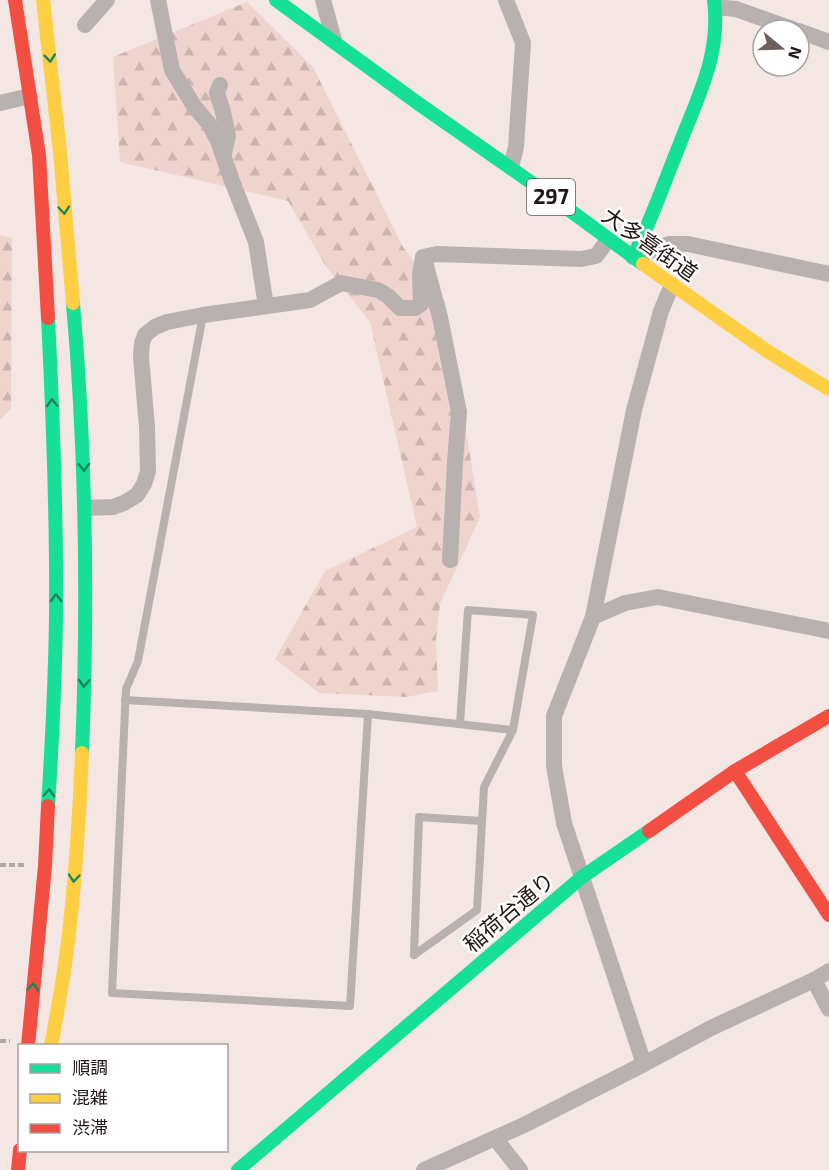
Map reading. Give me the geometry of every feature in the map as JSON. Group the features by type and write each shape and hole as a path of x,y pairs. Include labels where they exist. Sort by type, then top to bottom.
{"main road":[{"path":"15,0 39,155 53,422 56,607 70,660 80,798 71,915 51,1044"},
{"path":"28,1044 45,866 53,726 70,660 85,508 80,382 60,152 43,0"},
{"name":"大多喜街道","path":"276,0 334,40 420,105 511,167 608,240 761,347 829,389"},
{"path":"633,257 649,225 707,75 717,33 715,3"},
{"name":"稲荷台通り","path":"238,1170 582,877 735,771 829,716"},
{"path":"735,771 829,915"},
{"path":"18,1170 20,1152"}],"street":[{"path":"85,26 107,0"},
{"path":"158,0 172,70 218,141 256,242 266,306"},
{"path":"323,0 334,40"},
{"path":"506,0 523,43 516,147 511,167"},
{"path":"715,3 761,18"},
{"path":"811,36 829,42"},
{"path":"220,85 217,93 228,136 224,157"},
{"path":"0,103 30,96"},
{"path":"423,257 437,254 581,259 596,256 608,240"},
{"path":"633,257 669,244 688,244 829,273"},
{"path":"85,508 113,507 124,503 136,495 144,484 148,471 147,428 141,357 145,335 155,327 166,322 204,315 310,300 341,283 378,290 400,308 415,308 420,304 420,275 423,257"},
{"path":"423,257 440,317 459,412 450,560"},
{"path":"644,1064 564,823 554,766 554,716 592,617 634,410 661,311 672,285"},
{"path":"592,617 625,603 658,597 829,631"},
{"path":"423,1170 524,1125 711,1028 829,971"},
{"path":"814,980 829,1009"},
{"path":"495,1138 520,1170"}],"lane":[{"path":"204,315 138,661 126,689 112,993 350,1006 368,714"},
{"path":"460,724 468,610 533,615 513,730 484,787 477,910 414,955 419,817 482,821"},
{"path":"126,700 368,714 513,730"}],"green space":[{"path":"247,2 313,67 403,247 445,301 480,517 440,604 436,639 438,691 406,697 319,693 275,659 325,571 417,527 370,322 327,268 288,201 120,162 113,57"},
{"path":"0,235 12,238 11,409 0,420"}],"traffic: fast":[{"path":"276,0 643,264"},
{"path":"633,257 646,230 706,75 714,39 714,0"},
{"path":"73,303 81,416 85,528 82,753"},
{"path":"48,318 56,581 54,690 48,806"},
{"path":"238,1170 582,877 649,831"}],"traffic: slow":[{"path":"43,0 60,152 73,303"},
{"path":"643,264 767,351 829,389"},
{"path":"51,1044 71,912 82,753"}],"traffic: jam":[{"path":"15,0 39,155 48,318"},
{"path":"649,831 735,771 829,716"},
{"path":"735,771 829,915"},
{"path":"28,1044 45,866 48,806"},
{"path":"18,1170 20,1152"}]}
